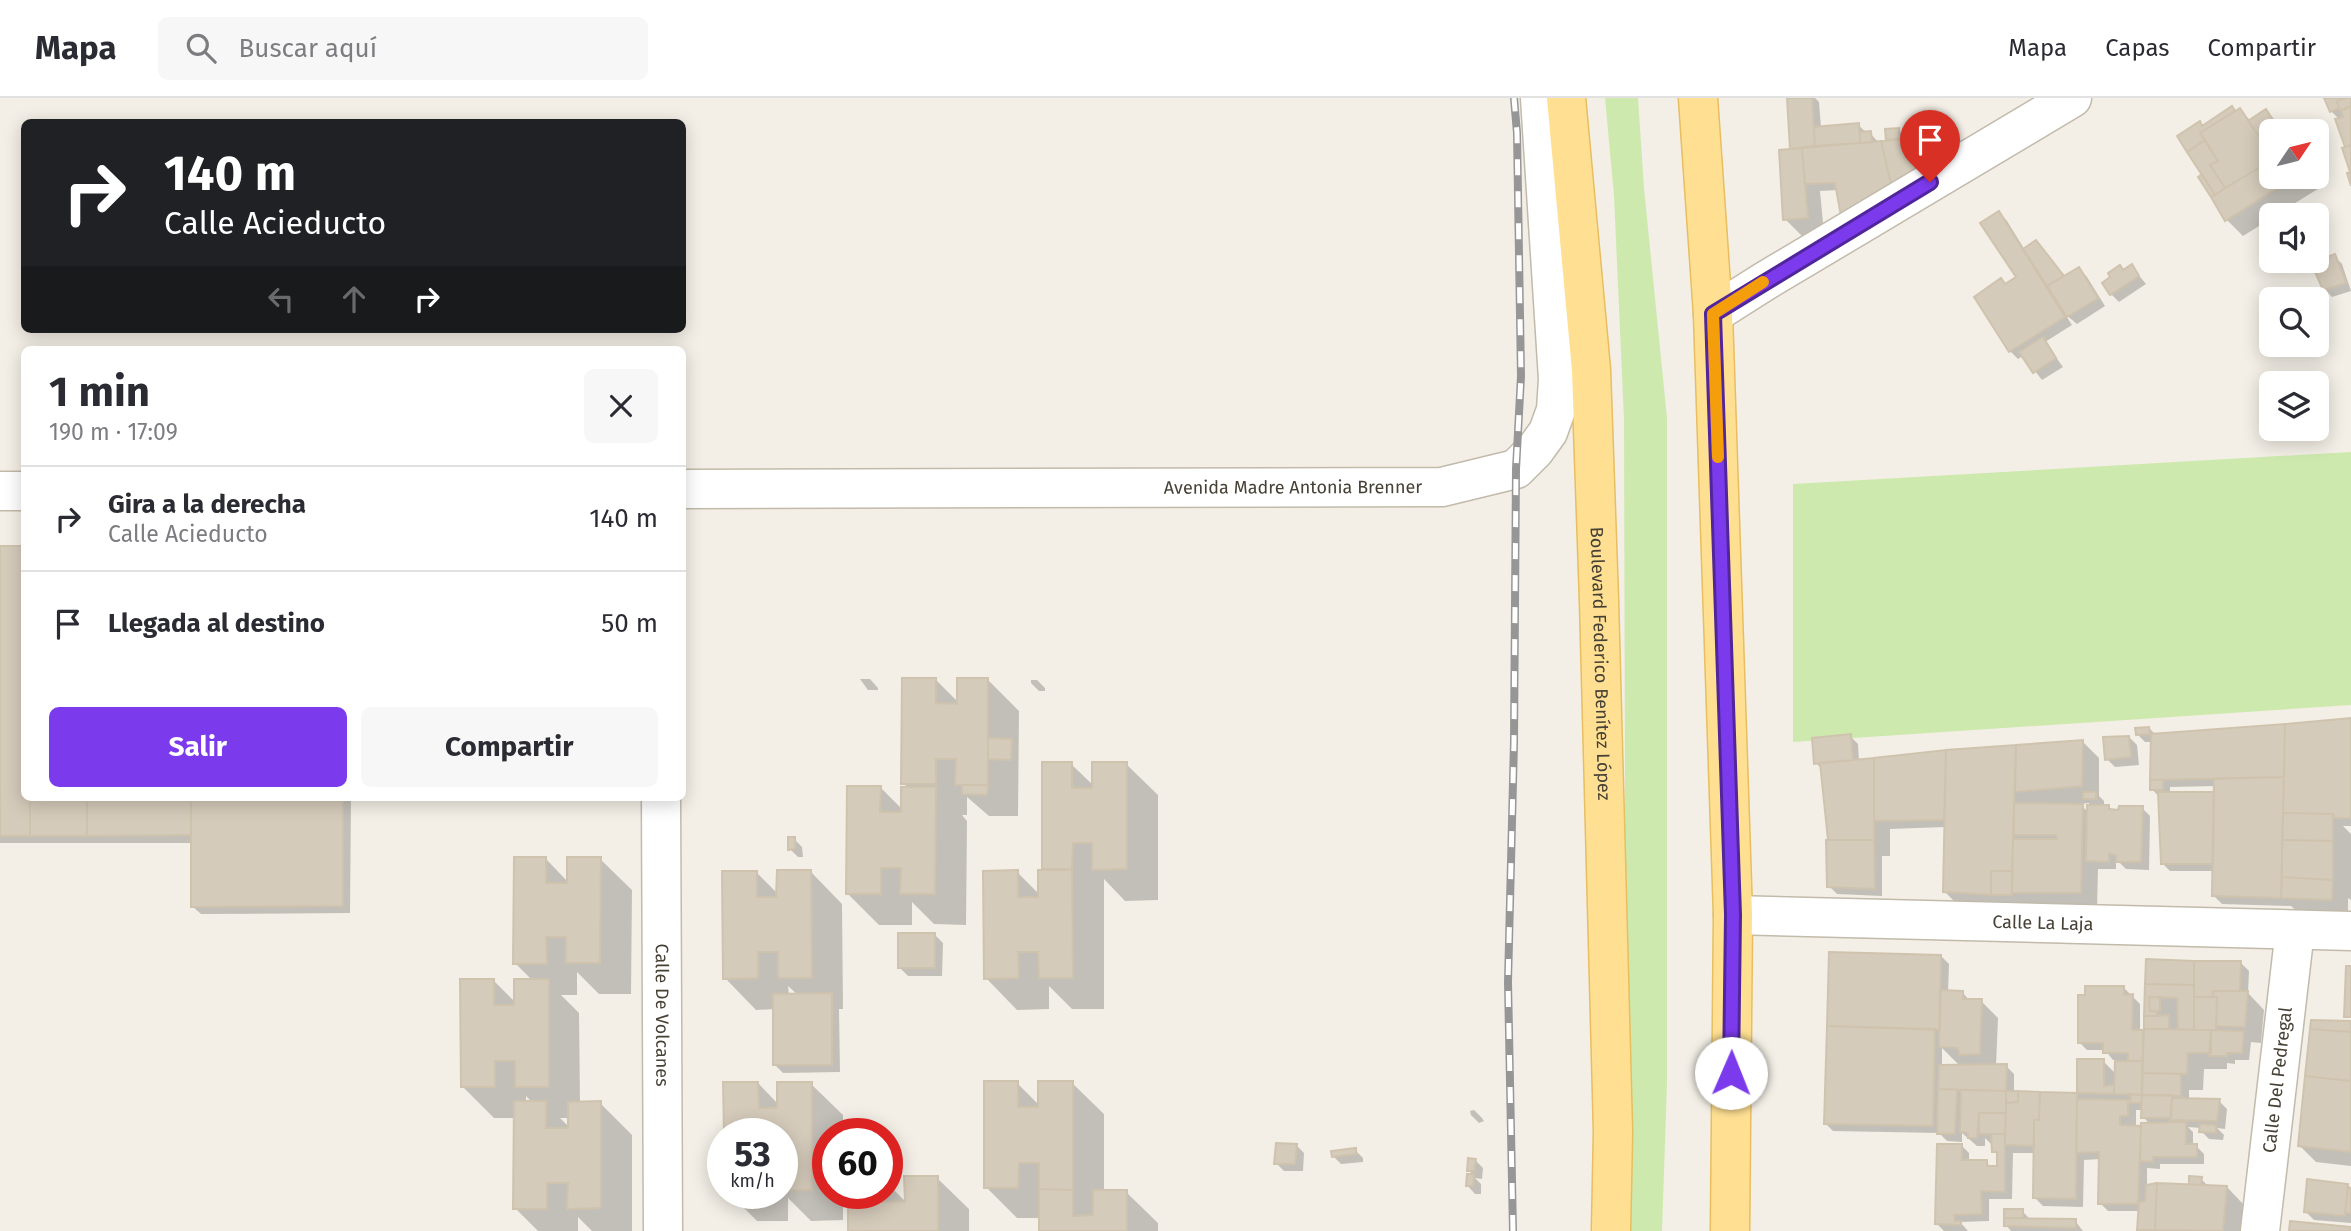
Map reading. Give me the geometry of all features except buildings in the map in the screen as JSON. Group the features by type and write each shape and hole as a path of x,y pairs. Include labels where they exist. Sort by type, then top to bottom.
{"main road":[{"name":"Boulevard Federico Benítez López","path":"1566,98 1591,370 1613,1132 1611,1231"},
{"path":"1698,98 1713,314 1733,915 1730,1231"}],"street":[{"name":"Avenida Madre Antonia Brenner","path":"686,489 1442,487 1516,468 1535,450 1548,432 1556,410 1558,390 1540,98"},
{"path":"1713,314 2072,98"},
{"path":"0,491 21,491"},
{"name":"Calle De Volcanes","path":"662,801 663,1231"},
{"name":"Calle La Laja","path":"1733,915 2351,931"},
{"name":"Calle Del Pedregal","path":"2260,1231 2295,930"}],"green space":[{"path":"1605,98 1638,98 1644,188 1667,418 1667,1083 1662,1231 1624,1231 1624,420 1614,196"},
{"path":"2351,452 2351,705 1793,742 1793,484"}],"railway":[{"path":"1513,1231 1508,982 1514,742 1516,469 1521,376 1517,133 1514,98"}],"slow traffic":[{"path":"1718,457 1713,314 1763,282"}],"route":[{"path":"1731,1073 1733,915 1713,314 1930,182"}]}
